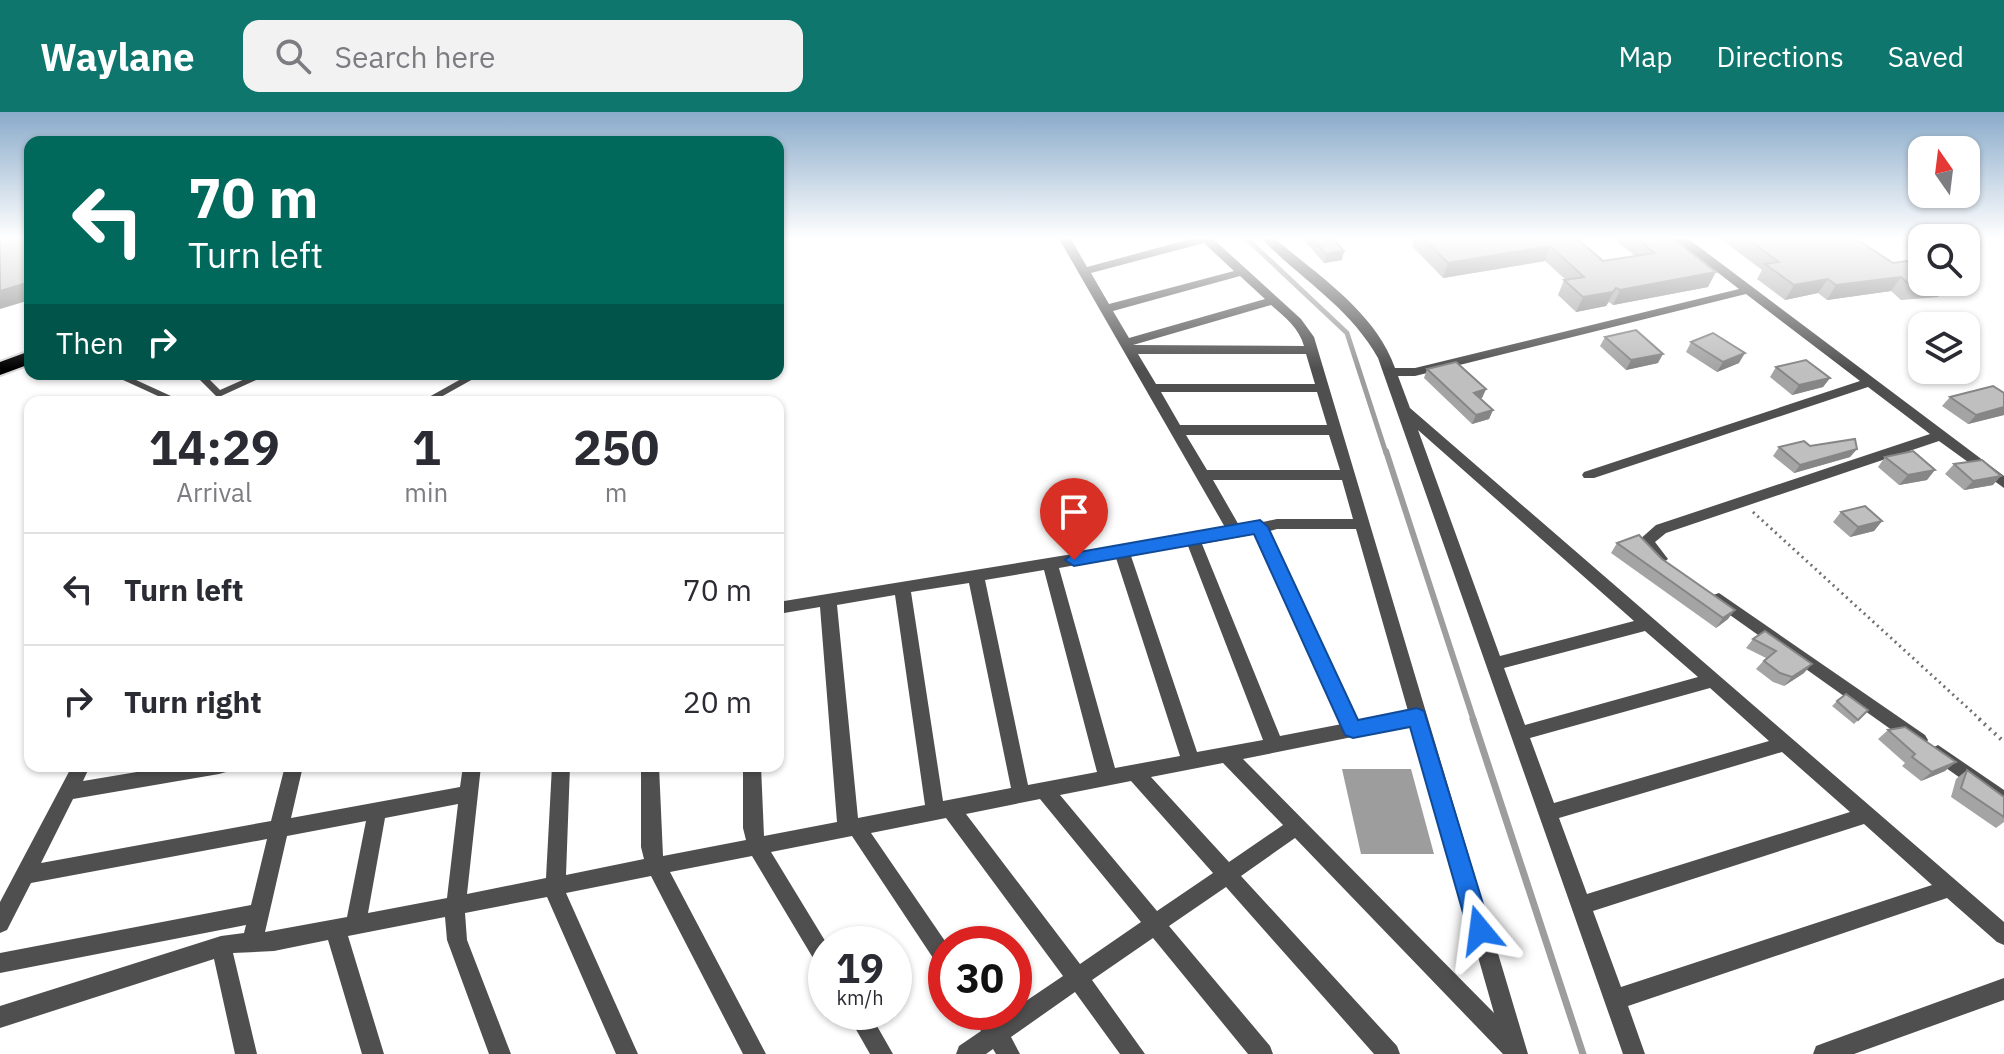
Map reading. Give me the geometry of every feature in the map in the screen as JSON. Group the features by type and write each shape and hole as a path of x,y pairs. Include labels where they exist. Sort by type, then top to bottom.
{"highway":[{"path":"0,369 24,359"}],"street":[{"path":"1090,281 1236,533"},
{"path":"1106,309 1209,281"},
{"path":"1252,281 1305,331 1312,350 1516,1053"},
{"path":"1314,281 1369,331 1390,372 1634,1054"},
{"path":"1736,281 2004,483"},
{"path":"1390,372 1415,372 1748,290"},
{"path":"1128,346 1273,301"},
{"path":"1128,346 1312,350"},
{"path":"1589,475 1870,382"},
{"path":"1152,388 1323,388"},
{"path":"1403,410 2004,935"},
{"path":"1176,430 1335,430"},
{"path":"1676,570 1652,553 1647,545 1648,537 1661,529 1941,435"},
{"path":"1203,475 1348,475"},
{"path":"784,607 1260,527 1362,524"},
{"path":"1260,527 1353,729"},
{"path":"1193,540 1274,745"},
{"path":"1122,552 1191,761"},
{"path":"1050,563 1108,777"},
{"path":"976,576 1021,794"},
{"path":"902,588 943,810 1134,1054"},
{"path":"1702,588 2004,801"},
{"path":"828,600 852,827 928,935"},
{"path":"1494,664 1648,624"},
{"path":"1519,734 1713,680"},
{"path":"0,1017 221,946 456,905 1417,717"},
{"path":"1548,813 1785,744"},
{"path":"1226,754 1516,1053"},
{"path":"0,923 78,772"},
{"path":"68,792 184,772"},
{"path":"252,942 293,772"},
{"path":"471,772 456,905 457,940 500,1054"},
{"path":"561,772 557,897 627,1054"},
{"path":"650,772 651,847 656,866 755,1054"},
{"path":"752,772 753,828 757,846 808,931"},
{"path":"1135,772 1389,1054"},
{"path":"1044,790 1262,1054"},
{"path":"25,875 469,794"},
{"path":"373,1054 346,926 377,811"},
{"path":"1581,905 1867,815"},
{"path":"967,1054 1296,827"},
{"path":"1615,1000 1950,888"},
{"path":"0,963 259,913"},
{"path":"221,946 246,1054"},
{"path":"1824,1054 2004,989"},
{"path":"868,1030 882,1054"},
{"path":"993,1030 1009,1054"}],"lane":[{"path":"130,380 166,396"},
{"path":"205,380 219,394 250,380"},
{"path":"436,396 466,380"}],"path":[{"path":"1741,502 2004,742"}],"shaded area":[{"path":"1342,769 1411,769 1434,854 1361,854"}],"building":[{"path":"0,281 24,281 24,284 0,291"},
{"path":"1565,281 1668,281 1620,290 1616,288 1613,292 1583,297"},
{"path":"1788,281 1817,281 1794,285"},
{"path":"1831,281 1869,281 1836,285"},
{"path":"1636,330 1663,354 1631,360 1605,337"},
{"path":"1713,333 1745,353 1723,362 1691,342"},
{"path":"1806,360 1830,378 1799,385 1776,367"},
{"path":"1456,362 1486,389 1474,393 1493,410 1476,415 1427,369"},
{"path":"1993,386 2004,393 2004,407 1976,415 1950,397"},
{"path":"1855,439 1857,449 1800,465 1779,447 1804,441 1810,446"},
{"path":"1913,451 1935,470 1908,475 1885,457"},
{"path":"1982,460 2001,476 1973,481 1954,464"},
{"path":"1865,506 1882,521 1858,527 1841,512"},
{"path":"1639,535 1662,559 1735,610 1723,618 1617,543"},
{"path":"1765,631 1812,664 1792,677 1780,673 1764,661 1776,651 1753,639"},
{"path":"1846,694 1868,710 1858,720 1837,701"},
{"path":"1905,727 1956,762 1932,772 1912,757 1915,754 1888,730"},
{"path":"1967,770 2004,797 2004,817 1961,788"}],"waterway":[{"path":"1292,281 1347,333 1386,453"},
{"path":"1386,451 1474,721"},
{"path":"1473,719 1583,1054"}],"route":[{"path":"1074,560 1260,527 1353,729 1417,717 1480,930"}]}
